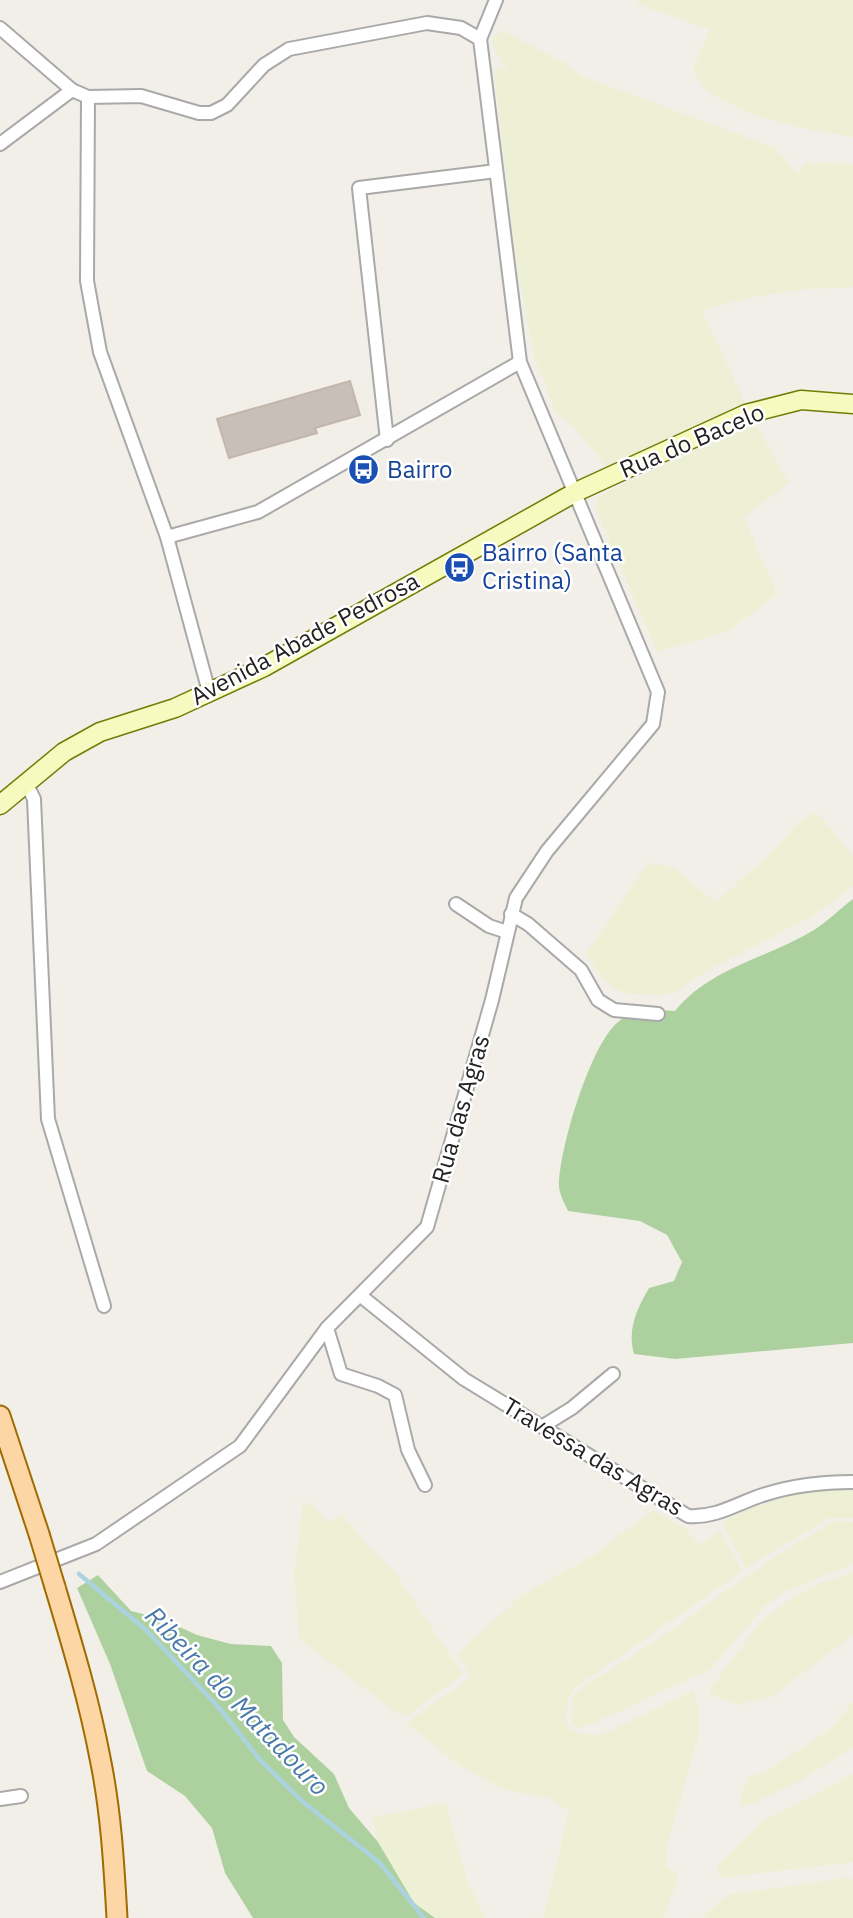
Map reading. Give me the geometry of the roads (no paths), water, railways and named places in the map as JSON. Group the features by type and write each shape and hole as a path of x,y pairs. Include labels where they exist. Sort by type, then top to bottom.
{"main road":[{"path":"0,1416 80,1670 101,1759 113,1847 117,1918"}],"street":[{"path":"0,28 72,90 88,97 141,96 199,113 211,113 227,105 264,65 289,49 427,23 461,28 480,39 496,0"},
{"name":"Rua das Agras","path":"0,1583 96,1544 240,1446 327,1328 427,1227 492,1000 516,898 547,851 653,724 658,692 520,362 480,39"},
{"path":"0,144 72,90"},
{"path":"88,97 87,281 100,352 167,537 209,692"},
{"path":"387,440 359,188 496,171"},
{"path":"167,537 258,512 520,362"},
{"name":"Rua do Bacelo","path":"576,492 747,414 801,400 853,404"},
{"name":"Avenida Abade Pedrosa","path":"0,805 64,752 100,732 175,708 264,667 576,492"},
{"path":"26,783 34,799 48,1119 104,1306"},
{"path":"456,904 489,926 507,932"},
{"path":"511,914 581,970 598,1000 614,1010 658,1014"},
{"name":"Travessa das Agras","path":"360,1296 464,1379 688,1516 704,1517 766,1494 820,1482 853,1482"},
{"path":"327,1328 341,1374 378,1386 395,1395 408,1450 425,1485"},
{"path":"543,1426 572,1408 613,1374"},
{"path":"0,1799 21,1796"}],"waterway":[{"name":"Ribeira do Matadouro","path":"79,1574 146,1630 221,1710 260,1760 303,1802 379,1862 424,1918"}],"place":[{"name":"Bairro","path":"364,470"},
{"name":"Bairro (Santa Cristina)","path":"459,567"}]}
